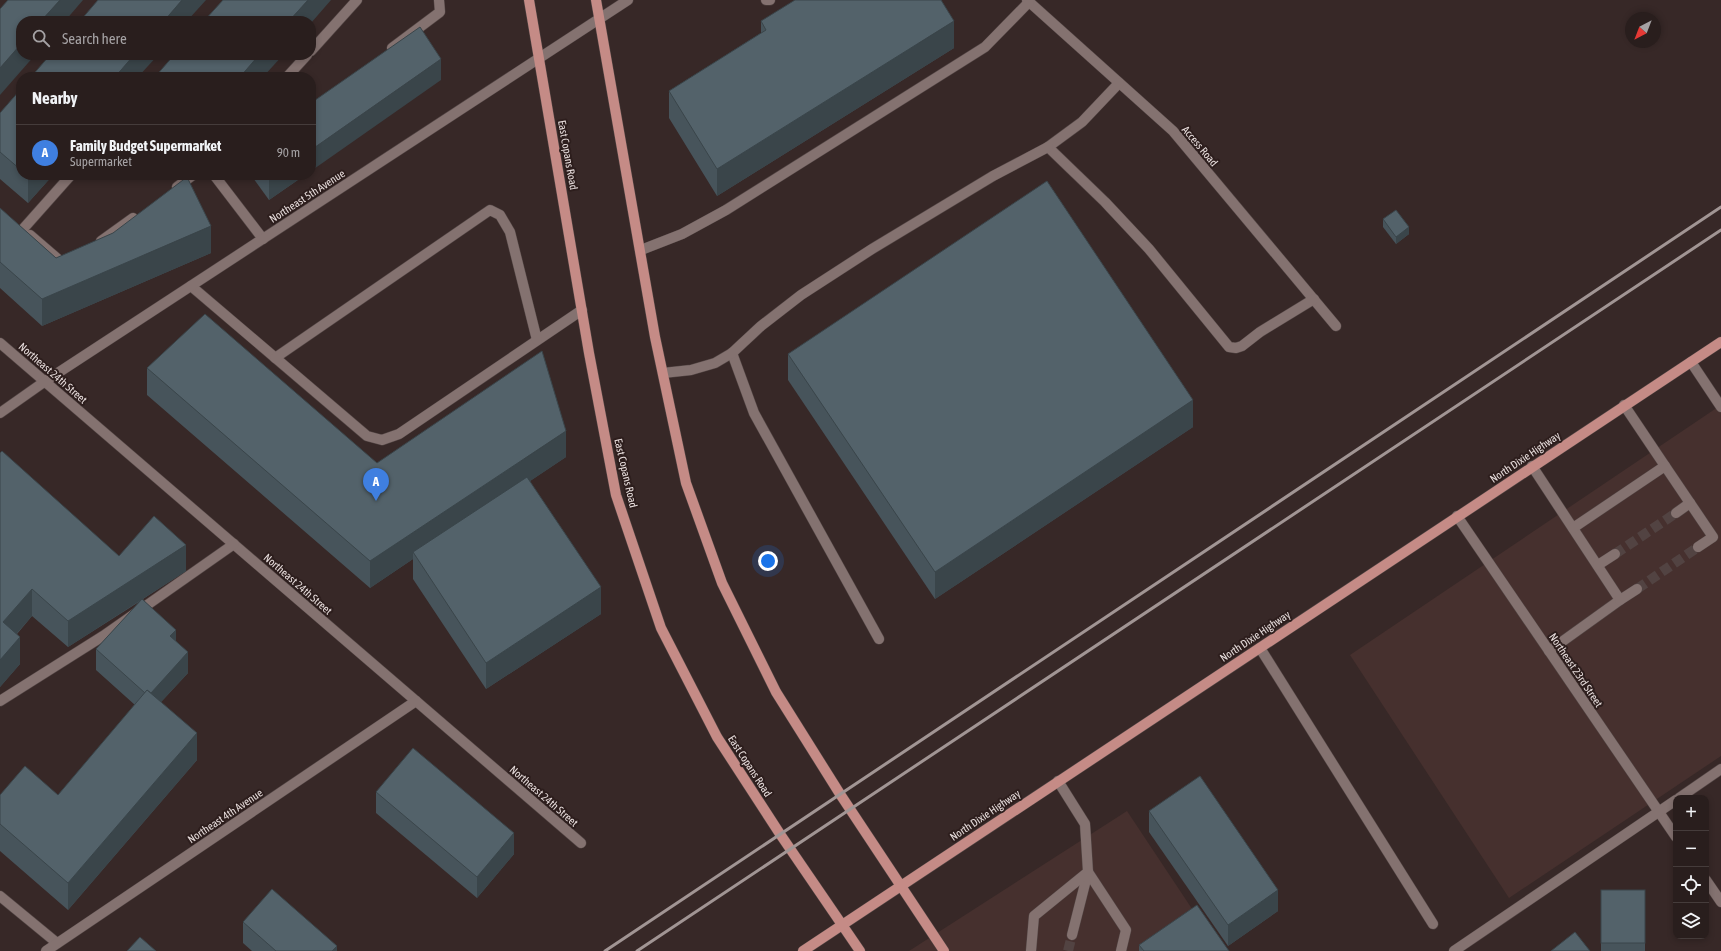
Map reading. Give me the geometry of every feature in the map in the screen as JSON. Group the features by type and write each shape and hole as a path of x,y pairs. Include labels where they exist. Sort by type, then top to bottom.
{"main road":[{"name":"East Copans Road","path":"529,0 538,60 616,495 661,628 717,737 780,834 842,925"},
{"path":"596,0 598,19 619,123 656,337 686,484 722,583 776,692 900,886 944,951"},
{"name":"North Dixie Highway","path":"803,951 1721,342"},
{"path":"842,925 860,951"}],"street":[{"path":"316,46 358,0"},
{"path":"385,53 440,12 438,0"},
{"name":"Northeast 5th Avenue","path":"0,413 44,382 628,0"},
{"path":"640,250 682,234 726,210 985,48 1028,1"},
{"name":"Access Road","path":"1028,1 1173,131 1336,326"},
{"path":"292,72 302,60"},
{"path":"663,373 691,370 715,363 732,353 761,326 801,295 872,249 993,176 1048,147 1082,122 1119,83"},
{"path":"1048,147 1100,197 1149,249 1229,347 1236,348 1242,346 1260,332 1314,299"},
{"path":"66,180 20,226 66,266 72,262"},
{"path":"170,192 187,180"},
{"path":"218,180 263,240"},
{"path":"275,358 490,210 500,215 510,232 537,340"},
{"path":"90,248 140,213"},
{"path":"191,286 367,436 382,440 399,434 582,310"},
{"name":"Northeast 24th Street","path":"0,344 581,843"},
{"path":"732,353 754,413 879,639"},
{"path":"1691,362 1721,407"},
{"path":"1624,405 1713,536 1698,547"},
{"path":"1532,466 1620,600"},
{"path":"1573,528 1665,466"},
{"path":"1676,513 1690,503"},
{"name":"Northeast 23rd Street","path":"1457,516 1673,833"},
{"path":"0,701 103,636 234,544"},
{"path":"1598,566 1615,554"},
{"path":"1549,651 1637,589"},
{"path":"1260,648 1433,924"},
{"name":"Northeast 4th Avenue","path":"46,951 416,701"},
{"path":"1683,795 1721,769"},
{"path":"1058,781 1085,824 1088,872 1072,935"},
{"path":"1454,951 1673,802"},
{"path":"1031,951 1034,916 1088,872"},
{"path":"1088,872 1126,930 1121,951"},
{"path":"1709,884 1721,902"},
{"path":"0,896 57,944"}],"shaded area":[{"path":"1721,405 1721,756 1509,898 1350,655"},
{"path":"1127,811 1220,951 909,951"}],"building":[{"path":"8,0 60,0 46,16 16,16 16,50 0,68 0,9"},
{"path":"98,0 182,0 168,16 84,16"},
{"path":"223,0 308,0 294,16 209,16"},
{"path":"795,0 941,0 954,21 717,169 669,91 766,30 761,21"},
{"path":"420,27 441,59 316,146 316,100"},
{"path":"46,60 130,60 119,72 35,72"},
{"path":"170,60 255,60 244,72 159,72"},
{"path":"16,95 16,166 0,152 0,113"},
{"path":"183,180 188,180 211,226 42,299 0,262 0,208 56,258 113,233"},
{"path":"1047,181 1193,400 935,572 788,354"},
{"path":"1396,210 1409,227 1396,237 1383,219"},
{"path":"205,314 377,463 542,351 566,431 370,561 147,368"},
{"path":"2,451 119,556 154,516 186,545 68,621 32,589 3,622 20,637 0,660 0,453"},
{"path":"527,477 601,587 486,663 413,552"},
{"path":"142,599 176,630 170,636 188,652 151,693 147,690 145,693 96,649"},
{"path":"147,690 197,733 68,883 0,824 0,795 25,766 58,795"},
{"path":"413,748 514,833 477,877 376,792"},
{"path":"1200,776 1278,890 1228,925 1149,811"},
{"path":"272,889 337,946 332,951 276,951 243,922"},
{"path":"1601,890 1645,890 1645,943 1601,943"},
{"path":"1197,905 1229,951 1144,951 1139,945"},
{"path":"1575,932 1590,951 1551,951"},
{"path":"140,937 156,951 127,951"}],"tunnel":[{"path":"1615,554 1676,513"},
{"path":"1637,589 1698,547"},
{"path":"1068,951 1072,935"}],"railway":[{"path":"605,951 1721,207"},
{"path":"637,951 1721,230"}],"place":[{"name":"Family Budget Supermarket","path":"376,501"}]}
